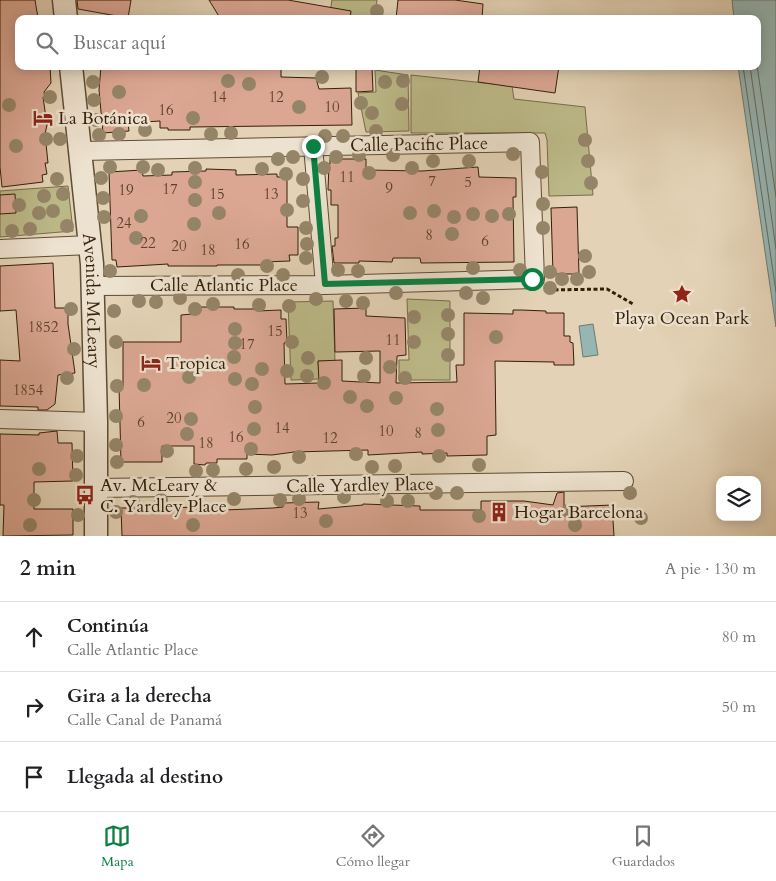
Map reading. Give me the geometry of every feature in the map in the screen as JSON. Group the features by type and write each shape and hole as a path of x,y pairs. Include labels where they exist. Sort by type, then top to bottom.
{"street":[{"path":"64,0 66,15"},
{"name":"Avenida McLeary","path":"71,70 93,286 96,536"},
{"name":"Calle Pacific Place","path":"81,151 530,142 533,279"},
{"path":"313,146 325,284"},
{"path":"0,249 90,245"},
{"name":"Calle Atlantic Place","path":"93,286 325,284 533,279"},
{"path":"0,420 96,422"},
{"name":"Calle Yardley Place","path":"96,488 624,481"}],"path":[{"path":"533,279 544,290 607,289 633,304"}],"shaded area":[{"path":"332,0 377,0 375,15 330,15"},
{"path":"375,70 408,75 409,131 366,132 358,93 376,92"},
{"path":"411,75 512,86 514,99 585,107 593,195 549,196 547,140 545,133 411,133"},
{"path":"68,186 73,231 0,237 0,191"},
{"path":"407,299 450,301 450,380 399,380 399,360 409,360"},
{"path":"333,301 335,361 318,361 319,379 291,380 288,302"}],"water":[{"path":"732,0 776,0 776,327 739,70 761,70 761,15 734,15"},
{"path":"593,324 598,355 583,357 579,326"}],"building":[{"path":"0,0 35,0 38,15 15,15 15,70 50,70 51,83 44,92 45,97 43,97 47,125 45,134 48,163 45,163 47,174 42,175 43,182 2,187 0,167"},
{"path":"77,0 131,0 128,15 111,15 78,9"},
{"path":"209,0 288,0 351,11 350,15 218,15"},
{"path":"398,0 455,0 483,4 482,15 396,15"},
{"path":"101,70 281,70 281,77 316,78 319,89 351,88 352,125 190,127 190,130 168,130 168,128 160,128 160,121 128,123 129,131 103,133 99,90"},
{"path":"356,70 372,70 373,91 356,92"},
{"path":"480,70 558,70 555,93 478,82"},
{"path":"330,159 366,159 366,170 422,171 478,167 479,177 516,178 516,197 513,197 514,262 421,263 420,258 393,258 392,262 359,261 359,263 334,263 332,246 335,246 335,238 338,238 338,205 331,205 331,190 328,190"},
{"path":"206,169 236,170 236,175 277,174 277,177 287,177 287,227 298,227 298,255 289,255 290,261 263,262 263,265 168,266 168,264 117,267 116,260 112,260 109,172 142,170 143,176 172,175 172,172 206,171"},
{"path":"15,194 16,213 0,214 0,195"},
{"path":"577,207 579,274 553,274 551,208"},
{"path":"53,263 55,308 68,308 68,324 75,373 58,375 55,404 47,410 38,410 38,407 0,406 0,360 20,361 16,310 0,311 0,266"},
{"path":"197,307 234,307 234,309 257,309 257,311 281,310 281,319 286,319 287,342 284,343 285,384 319,383 318,361 342,360 342,381 380,383 380,351 335,352 334,309 366,308 366,316 405,318 406,355 397,356 396,383 457,382 456,365 464,365 464,313 513,314 513,310 521,310 564,313 564,336 570,336 570,342 573,343 574,365 554,365 554,362 495,361 496,435 487,436 487,455 447,456 447,453 422,454 422,452 368,455 368,450 294,452 272,455 247,454 247,459 217,459 217,463 206,463 205,465 194,464 194,446 162,446 162,462 121,462 119,386 123,386 123,342 181,342 181,315 197,312"},
{"path":"57,431 58,443 72,443 73,481 34,482 34,509 73,509 73,535 3,536 4,505 0,505 0,434 39,435 39,433"},
{"path":"564,492 564,507 612,505 614,536 122,536 121,508 224,507 224,510 273,508 283,507 283,503 319,502 318,509 363,504 420,506 420,510 481,510 481,501 524,501 553,505 557,493"}],"place":[{"name":"La Botánica","path":"43,118"},
{"name":"Playa Ocean Park","path":"682,294"},
{"name":"Tropica","path":"151,363"},
{"name":"Av. McLeary & C. Yardley Place","path":"85,495"},
{"name":"Hogar Barcelona","path":"499,512"}],"route":[{"path":"313,146 325,284 532,279"}]}
